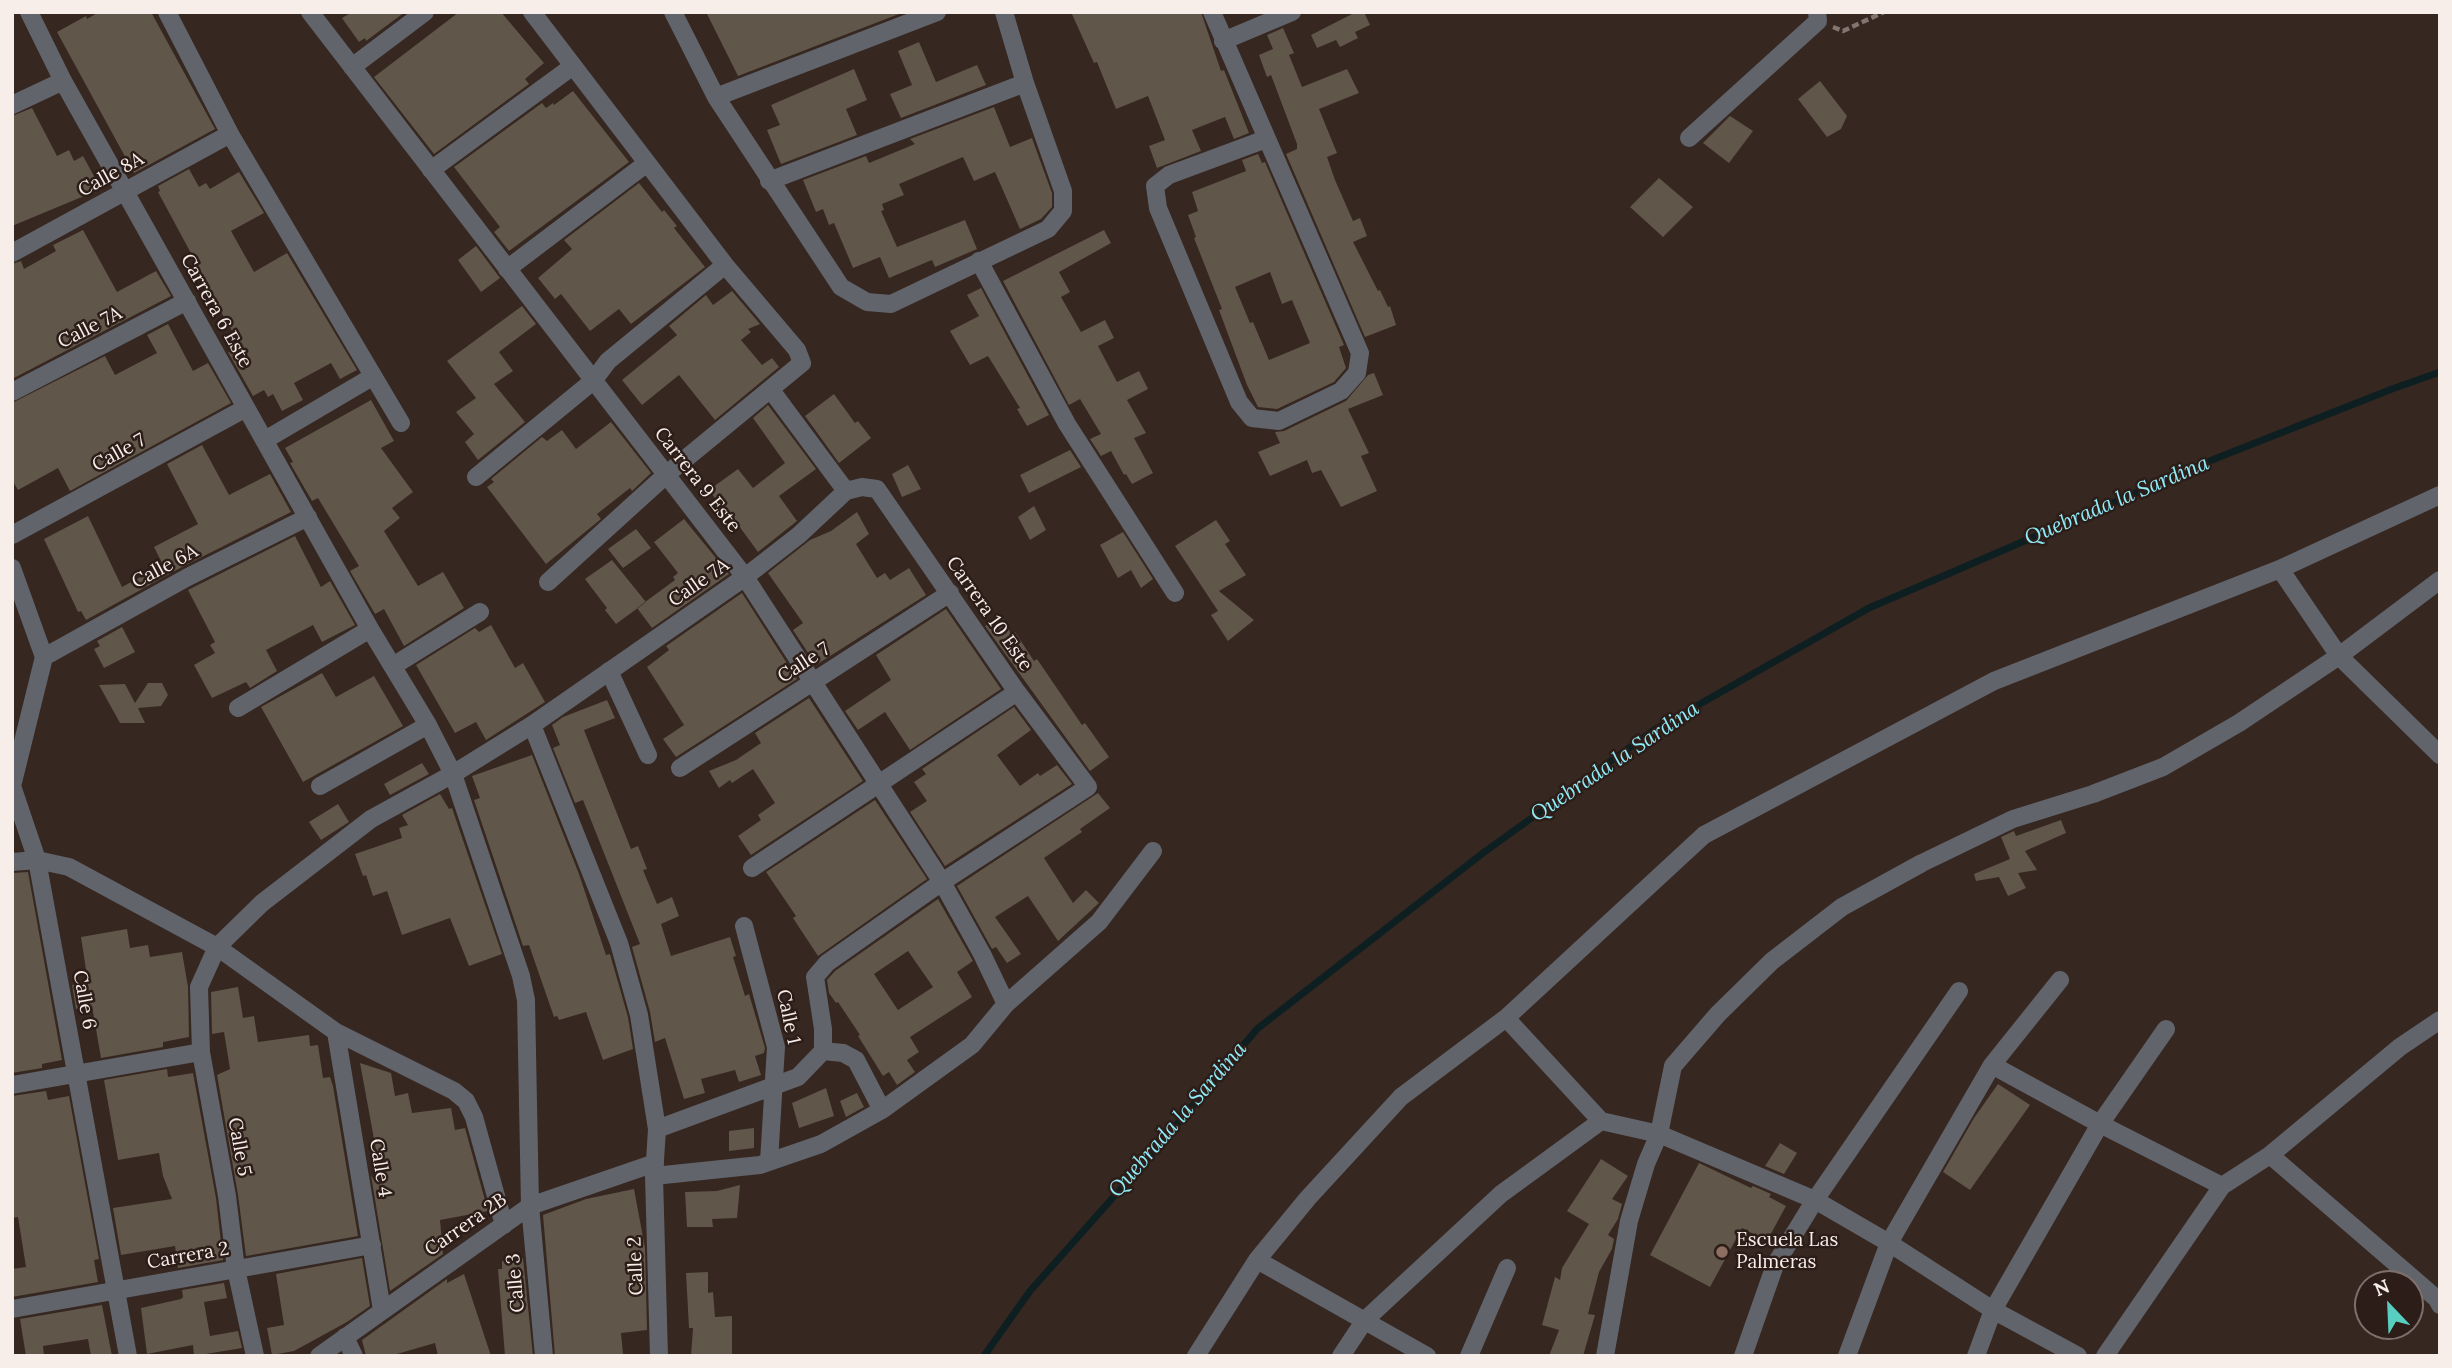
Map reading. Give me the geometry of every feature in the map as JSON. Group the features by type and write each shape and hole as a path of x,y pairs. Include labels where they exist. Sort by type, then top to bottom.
{"street":[{"name":"Carrera 6 Este","path":"29,12 63,81 370,629 428,725 453,774"},
{"path":"167,12 230,134 401,423"},
{"name":"Carrera 9 Este","path":"310,12 745,576 942,882 1006,1004"},
{"path":"352,67 425,12"},
{"path":"532,12 725,265 797,350 802,363 667,474 548,582"},
{"path":"673,12 716,97 841,287 867,302 891,304 1048,229 1063,211 1063,191 1025,83 1004,12"},
{"path":"716,97 937,12"},
{"path":"1212,12 1360,352 1357,373 1341,391 1279,421 1252,418 1239,402 1158,208 1155,186 1169,175 1266,139"},
{"path":"1223,41 1292,12"},
{"path":"1689,138 1818,17"},
{"path":"431,170 573,66"},
{"path":"12,105 63,81"},
{"path":"769,181 1025,83"},
{"name":"Calle 8A","path":"12,253 230,134"},
{"path":"507,269 647,163"},
{"path":"979,261 1067,424 1175,593"},
{"path":"476,477 593,381 608,361 725,265"},
{"name":"Calle 7A","path":"12,391 187,301"},
{"path":"265,440 372,377"},
{"path":"771,390 846,491"},
{"name":"Calle 7","path":"12,536 246,408"},
{"name":"Carrera 10 Este","path":"846,491 862,487 877,489 1017,692 1088,787 942,882"},
{"name":"Calle 7A","path":"217,947 261,903 370,819 453,774 532,725 745,576 799,535 846,491"},
{"path":"1196,1356 1257,1260 1308,1198 1401,1097 1506,1018 1704,835 1994,681 2280,569 2440,495"},
{"name":"Calle 6A","path":"44,657 188,578 308,517"},
{"path":"12,568 44,657"},
{"path":"2280,569 2339,656 2440,755"},
{"path":"1605,1356 1629,1221 1646,1164 1659,1135 1673,1066 1718,1014 1772,961 1842,907 1922,863 2013,819 2093,794 2163,767 2239,723 2339,656 2440,580"},
{"name":"Calle 7","path":"680,768 950,593"},
{"path":"393,666 480,612"},
{"path":"238,708 370,629"},
{"name":"Calle 6","path":"44,657 12,786 37,860 128,1356"},
{"path":"606,673 648,755"},
{"path":"752,868 1017,692"},
{"path":"320,786 428,725"},
{"name":"Calle 2","path":"532,725 619,943 639,1015 657,1129 655,1169 659,1356"},
{"name":"Calle 3","path":"453,774 521,976 526,1000 530,1206 544,1356"},
{"name":"Carrera 2B","path":"319,1356 530,1206 655,1169 760,1165 821,1144 882,1110 972,1045 1006,1004 1099,922 1153,851"},
{"path":"12,862 37,860 69,867 217,947 336,1032 454,1091 467,1101 474,1117 504,1225"},
{"path":"657,1129 798,1077 823,1051 823,1029 815,977 827,964 942,882"},
{"name":"Calle 1","path":"744,926 776,1047 769,1161"},
{"name":"Calle 5","path":"217,947 199,987 201,1052 227,1196 236,1269 255,1356"},
{"path":"1847,1356 1889,1243 1992,1065 2060,980"},
{"path":"1743,1356 1775,1265 1815,1200 1959,991"},
{"path":"1506,1018 1601,1121 1659,1135 1815,1200 1889,1243 1993,1310 2078,1356"},
{"path":"2105,1356 2222,1186 2270,1155 2400,1047 2440,1020"},
{"path":"1976,1356 1993,1310 2100,1124 2166,1029"},
{"name":"Calle 4","path":"336,1032 382,1310"},
{"path":"823,1051 843,1054 856,1060 882,1110"},
{"path":"12,1085 201,1052"},
{"path":"1992,1065 2222,1186"},
{"path":"1341,1356 1364,1320 1501,1194 1601,1121"},
{"path":"2270,1155 2437,1299 2440,1305"},
{"name":"Carrera 2","path":"12,1310 372,1244"},
{"path":"1257,1260 1427,1356"},
{"path":"1469,1356 1507,1268"},
{"path":"345,1337 354,1356"}],"path":[{"path":"1818,17 1843,31 1884,12"}],"building":[{"path":"99,12 151,12 215,129 134,173 57,32"},
{"path":"352,12 405,12 366,41 365,38 359,42 342,18"},
{"path":"459,12 501,12 544,63 525,79 529,84 434,154 374,77"},
{"path":"706,12 904,12 738,76"},
{"path":"1071,12 1201,12 1221,71 1224,70 1249,133 1234,139 1225,117 1192,130 1201,151 1157,168 1149,146 1165,140 1148,96 1116,109 1097,62 1094,63"},
{"path":"1356,12 1364,12 1370,25 1355,32 1358,38 1340,47 1336,40 1317,48 1311,35"},
{"path":"1283,28 1294,53 1289,55 1302,87 1347,69 1359,93 1319,109 1337,153 1327,157 1335,180 1353,221 1360,218 1367,236 1353,242 1378,291 1380,290 1388,307 1390,306 1396,325 1365,337 1286,154 1297,149 1297,144 1271,75 1267,77 1259,55 1273,49 1267,35"},
{"path":"919,42 936,82 977,65 986,85 901,118 890,94 912,85 898,51"},
{"path":"854,69 867,100 846,109 857,135 781,164 767,130 780,125 771,105"},
{"path":"1820,81 1847,116 1841,129 1827,137 1798,99"},
{"path":"573,91 629,162 509,251 494,232 500,227 454,167 542,103 546,108 553,103 554,105"},
{"path":"994,107 1010,147 1032,138 1052,193 1052,207 1041,219 1020,229 995,172 974,181 963,157 899,184 904,195 882,204 884,210 881,211 897,247 965,220 977,249 935,267 932,260 889,278 880,257 853,268 834,223 829,225 823,209 816,212 803,180 866,156 869,163 915,144 910,139"},
{"path":"32,108 57,156 69,150 74,161 83,156 101,189 12,226 12,116"},
{"path":"1730,116 1753,131 1729,163 1703,143"},
{"path":"1258,154 1262,163 1265,162 1344,345 1339,347 1346,368 1334,382 1277,409 1258,407 1247,385 1188,215 1198,211 1192,192 1246,171 1242,160","holes":["1270,272 1282,304 1292,300 1310,343 1269,360 1235,287"]},
{"path":"189,169 199,187 206,183 210,189 239,172 264,213 231,231 254,272 287,253 357,370 340,379 331,363 294,383 303,400 282,411 273,394 268,397 264,390 253,396 228,352 241,346 205,284 207,283 158,192 158,186"},
{"path":"1659,178 1693,207 1663,237 1630,207"},
{"path":"639,183 677,226 674,228 705,267 631,324 619,309 590,331 561,294 555,299 538,278 572,249 564,240"},
{"path":"83,230 117,292 156,271 171,296 12,379 12,264 21,261 24,269 56,251 53,245"},
{"path":"1104,230 1111,243 1059,272 1070,292 1061,297 1081,332 1105,320 1114,338 1098,346 1117,382 1139,371 1148,389 1127,400 1146,433 1134,438 1153,473 1132,484 1111,451 1101,456 1090,439 1101,434 1080,399 1069,405 1003,281"},
{"path":"476,246 500,278 481,292 458,260"},
{"path":"981,288 1049,415 1027,426 1017,409 1020,408 988,356 970,365 950,331 979,316 967,295"},
{"path":"732,291 760,324 748,329 751,332 741,340 762,365 772,358 779,367 715,420 679,375 642,405 622,380 677,335 669,326 706,295 713,305"},
{"path":"522,306 536,324 499,352 513,371 494,384 525,422 478,460 465,442 474,434 456,412 476,398 447,361"},
{"path":"168,324 193,371 208,363 231,403 70,491 58,468 18,490 12,480 12,403 105,356 115,375 157,353 147,335"},
{"path":"1374,373 1383,395 1348,409 1369,453 1361,456 1377,491 1341,507 1321,470 1312,473 1307,460 1270,476 1258,452 1280,443 1275,432 1284,431 1346,401 1368,375"},
{"path":"834,394 855,423 858,421 871,438 839,463 805,416"},
{"path":"371,400 394,441 381,448 413,492 392,508 400,518 384,531 418,586 443,572 464,608 404,646 384,609 375,614 350,571 359,566 318,498 312,501 290,463 293,462 285,448"},
{"path":"768,405 816,469 779,496 797,521 758,552 709,490 738,469 753,488 785,463 753,418"},
{"path":"611,422 651,473 632,491 630,488 597,514 601,519 546,564 487,487 494,482 491,479 542,437 547,441 562,430 576,449"},
{"path":"202,445 229,495 270,474 291,512 182,567 86,620 81,611 78,612 44,539 88,516 122,587 163,565 154,547 198,524 167,464"},
{"path":"1070,450 1081,467 1029,493 1020,475"},
{"path":"908,465 921,489 902,497 892,474"},
{"path":"1034,506 1046,530 1030,540 1018,517"},
{"path":"857,512 869,534 856,544 877,578 885,573 890,580 909,568 926,595 816,665 793,630 803,623 768,573 810,540 831,531"},
{"path":"684,519 729,574 652,628 637,608 675,580 673,577 678,573 654,542"},
{"path":"1216,520 1230,541 1225,544 1246,575 1219,591 1254,620 1228,641 1211,615 1218,611 1175,546"},
{"path":"636,529 651,548 623,568 608,549"},
{"path":"1123,532 1153,579 1141,588 1131,570 1118,578 1100,545"},
{"path":"295,536 321,587 330,581 355,625 322,642 313,625 266,650 277,671 250,688 246,682 212,698 194,665 215,653 210,645 215,642 188,590"},
{"path":"612,560 646,602 616,624 585,579"},
{"path":"742,593 797,679 676,757 663,739 684,725 647,667 669,650 666,646"},
{"path":"946,609 1001,689 910,750 885,712 858,730 845,711 891,680 876,655"},
{"path":"1002,617 1011,634 1015,632 1034,661 1037,659 1082,725 1085,723 1109,757 1090,771 985,626"},
{"path":"491,625 515,668 523,663 545,702 486,740 476,722 455,733 416,665 475,628 479,632"},
{"path":"122,627 135,652 104,668 94,649 100,646 97,641"},
{"path":"322,673 336,697 374,676 403,726 303,782 261,707"},
{"path":"148,683 162,683 168,695 161,706 138,708 145,723 120,723 99,685 125,684 135,703"},
{"path":"809,698 863,781 751,855 738,836 761,820 758,815 775,803 753,769 719,788 709,771 736,760 761,743 755,733"},
{"path":"607,700 615,718 584,730 631,849 638,846 647,869 643,870 657,904 672,897 679,916 661,924 671,956 730,937 745,996 749,994 765,1048 764,1053 755,1056 761,1075 739,1082 735,1070 701,1079 705,1093 684,1099 665,1038 655,1042 650,1012 632,947 640,944 583,800 575,803 553,748 560,745 552,725 563,717"},
{"path":"1014,707 1031,730 997,755 1020,786 1038,773 1040,776 1057,765 1072,784 945,866 910,812 927,801 914,782 926,774 922,769"},
{"path":"532,755 579,874 606,955 610,954 628,1017 633,1049 603,1060 586,1012 559,1020 557,1016 554,1017 529,945 523,946 474,800 480,798 472,776"},
{"path":"422,763 429,774 390,795 384,784"},
{"path":"1098,793 1110,808 1080,829 1082,832 1044,858 1073,903 1086,890 1099,903 1058,941 1028,896 995,917 1021,954 1007,963 996,947 992,949 957,886"},
{"path":"440,794 449,809 452,808 502,954 469,966 450,918 402,935 387,891 373,896 355,854 402,838 399,828 408,825 402,815"},
{"path":"875,800 927,879 818,956 793,918 796,916 766,872"},
{"path":"338,804 349,822 321,840 309,822"},
{"path":"2061,820 2066,833 2025,851 2037,870 2018,873 2026,888 2008,896 1999,877 1976,881 1974,874 2010,859 2001,837 2014,831 2016,836"},
{"path":"28,872 62,1060 42,1064 42,1068 12,1073 12,873"},
{"path":"938,899 973,961 957,972 972,997 910,1037 919,1052 907,1060 915,1072 897,1085 889,1072 883,1076 858,1036 860,1035 829,993 827,980 835,971","holes":["908,951 933,987 898,1010 874,974"]},
{"path":"127,929 130,948 148,945 150,957 182,952 188,987 189,1037 163,1042 163,1047 101,1058 92,1006 76,1009 72,985 88,983 81,937"},
{"path":"238,987 243,1018 254,1016 258,1042 309,1035 310,1046 318,1045 323,1078 330,1077 333,1086 358,1236 246,1256 217,1075 230,1069 224,1032 212,1034 211,992"},
{"path":"360,1063 391,1073 395,1096 408,1093 412,1113 451,1108 455,1130 465,1128 488,1211 440,1220 443,1254 390,1291 371,1175 373,1179 381,1177"},
{"path":"167,1069 168,1077 193,1073 216,1198 223,1260 178,1268 175,1246 121,1255 113,1208 172,1199 163,1176 159,1153 118,1160 104,1080"},
{"path":"1998,1084 2030,1105 1970,1190 1943,1172 1974,1118"},
{"path":"826,1088 834,1116 799,1128 792,1103"},
{"path":"46,1091 48,1100 69,1096 99,1259 94,1260 98,1282 12,1297 12,1269 26,1267 18,1217 12,1218 12,1096"},
{"path":"857,1093 864,1107 846,1117 840,1101"},
{"path":"754,1128 754,1148 729,1151 729,1131"},
{"path":"1780,1143 1797,1153 1784,1174 1765,1166"},
{"path":"1601,1159 1628,1176 1612,1199 1622,1204 1618,1219 1608,1235 1614,1239 1612,1249 1599,1272 1588,1314 1595,1315 1583,1356 1549,1356 1559,1330 1542,1325 1555,1277 1560,1280 1562,1268 1589,1224 1567,1211"},
{"path":"1699,1163 1751,1188 1753,1186 1771,1194 1769,1197 1786,1206 1767,1241 1742,1228 1710,1287 1650,1255"},
{"path":"740,1185 737,1218 712,1219 713,1227 687,1227 685,1192 717,1191"},
{"path":"634,1189 645,1248 647,1330 621,1333 623,1354 555,1356 543,1215 586,1199"},
{"path":"362,1258 370,1306 294,1351 272,1355 267,1328 284,1325 276,1274"},
{"path":"523,1258 533,1356 505,1356 498,1269 502,1269 502,1261"},
{"path":"708,1272 708,1293 713,1292 715,1317 732,1316 732,1356 691,1356 693,1328 689,1328 686,1273"},
{"path":"464,1274 491,1356 438,1356 435,1343 390,1356 366,1356 362,1340 447,1279 447,1283"},
{"path":"224,1283 227,1298 204,1302 210,1336 238,1331 242,1348 194,1356 193,1345 147,1354 141,1308 181,1299 182,1290"},
{"path":"102,1305 112,1356 91,1356 88,1339 43,1346 44,1356 26,1356 20,1319"}],"waterway":[{"name":"Quebrada la Sardina","path":"984,1356 1030,1291 1157,1148 1257,1029 1483,853 1654,730 1869,608 2217,458 2440,372"}],"place":[{"name":"Escuela Las Palmeras","path":"1722,1252"}]}
